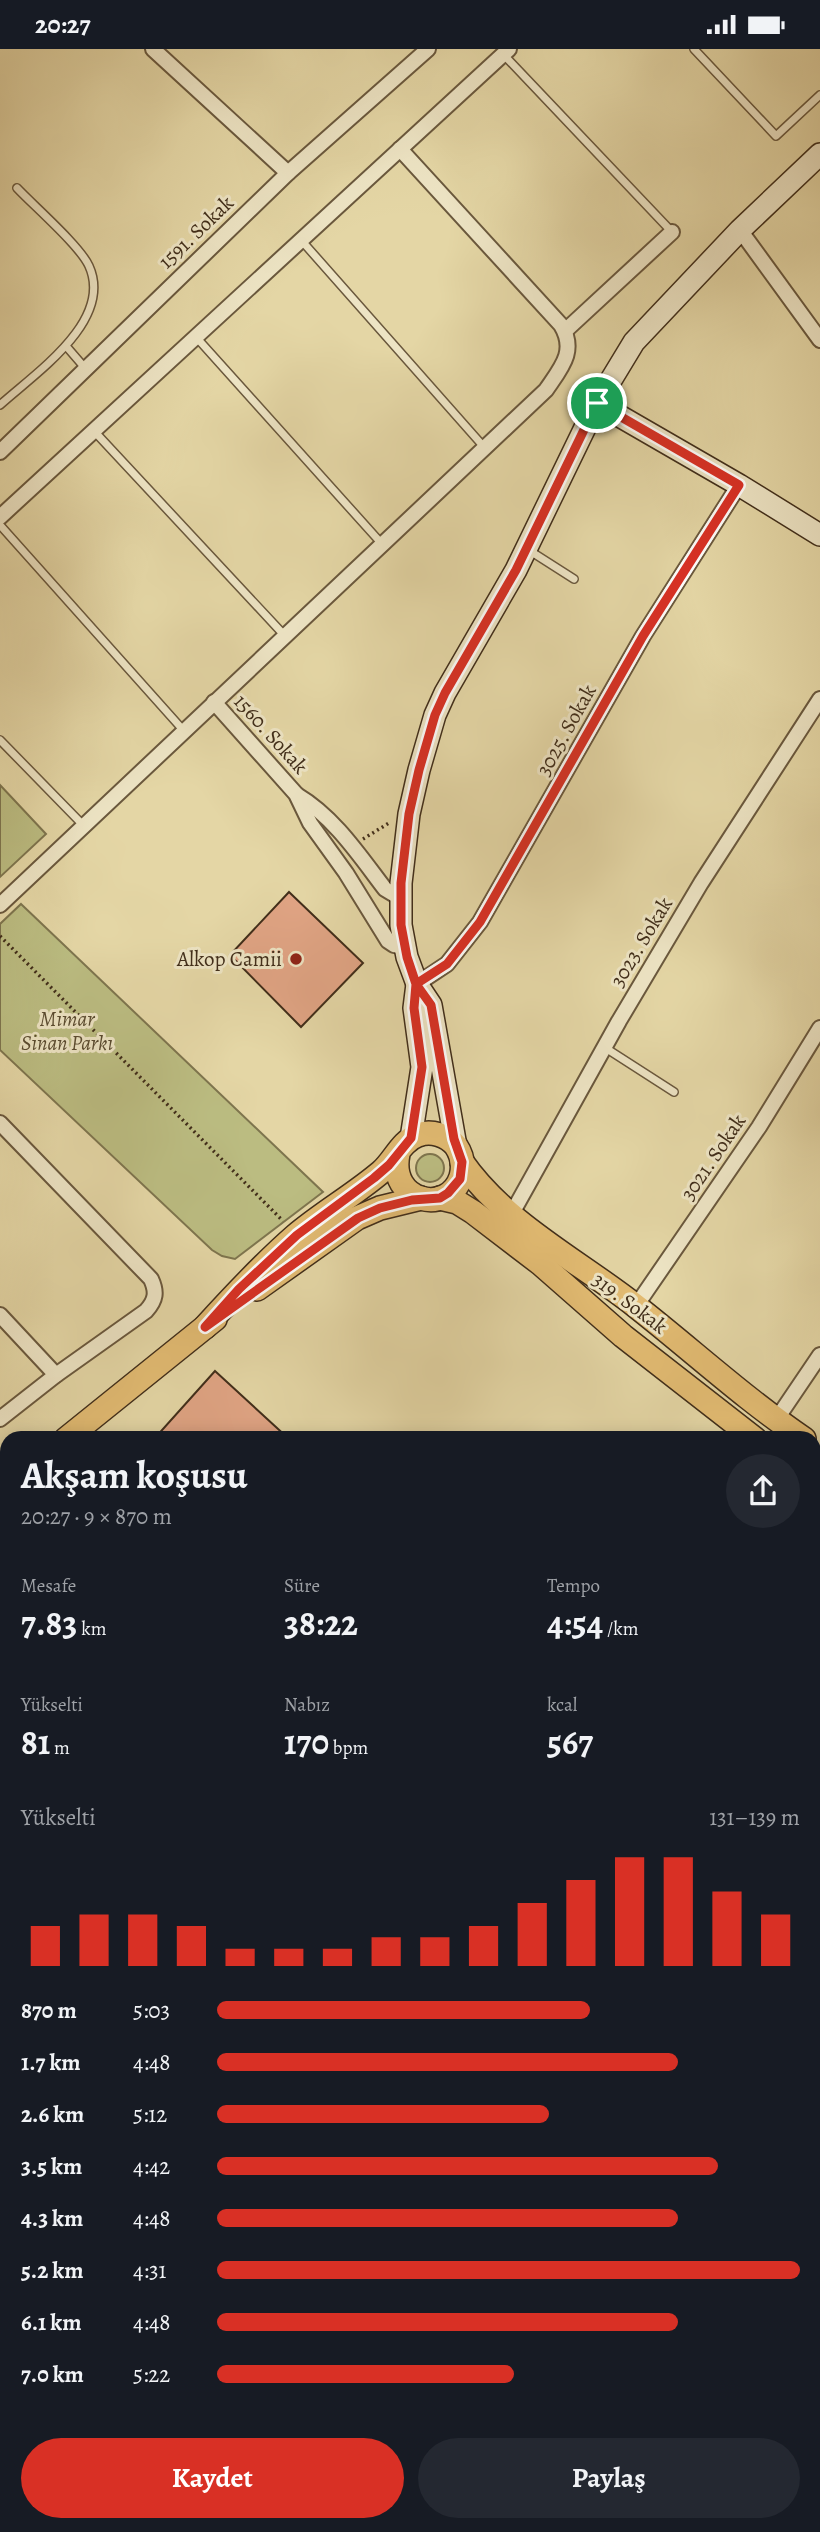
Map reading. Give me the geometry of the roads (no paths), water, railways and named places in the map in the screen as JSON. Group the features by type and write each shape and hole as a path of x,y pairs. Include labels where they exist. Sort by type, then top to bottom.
{"main road":[{"path":"76,1431 205,1327 345,1225 380,1208 430,1198 455,1187 460,1179 459,1154 431,1005 416,984 401,925 401,895 409,814 435,715 526,549 597,403 634,342 740,230 820,155"},
{"path":"597,403 820,535"},
{"path":"416,984 414,1008 422,1067 405,1146 396,1165 397,1176 410,1194 430,1198"},
{"path":"205,1327 239,1289 297,1235 374,1178 405,1146 430,1133 449,1139 459,1154"},
{"name":"319. Sokak","path":"459,1154 479,1184 511,1215 636,1306 792,1431"},
{"name":"319. Sokak","path":"430,1198 457,1202 473,1212 541,1264 623,1336 745,1431"}],"street":[{"path":"153,49 288,173"},
{"name":"1591. Sokak","path":"0,452 288,173 428,49"},
{"path":"0,517 506,51"},
{"path":"0,905 546,390 561,368 569,348 569,337 565,331 400,149"},
{"path":"740,230 820,340"},
{"path":"565,331 672,232"},
{"name":"3025. Sokak","path":"416,984 447,964 480,922 643,636 739,485"},
{"name":"3023. Sokak","path":"511,1215 604,1047 701,883 820,699"},
{"name":"1560. Sokak","path":"214,702 296,794"},
{"path":"296,794 316,806 385,889 401,895"},
{"path":"296,794 310,823 346,873 388,941 405,947"},
{"path":"346,873 344,865 347,861 361,858"},
{"name":"3021. Sokak","path":"636,1306 759,1127 820,1028"},
{"path":"0,1123 151,1279 156,1289 155,1297 146,1311 0,1419"},
{"path":"0,1315 56,1375"},
{"path":"776,1420 820,1355"}],"lane":[{"path":"694,49 776,136 820,96"},
{"path":"506,51 672,232"},
{"path":"0,405 66,346 89,311 94,286 84,258 17,188"},
{"path":"301,240 485,448"},
{"path":"196,337 382,544"},
{"path":"66,346 85,368"},
{"path":"94,431 285,636"},
{"path":"0,525 184,731"},
{"path":"526,549 574,579"},
{"path":"0,740 83,826"},
{"path":"604,1047 674,1092"}],"place":[{"name":"Alkop Camii","path":"296,959"}],"park label":[{"name":"Mimar Sinan Parkı","path":"67,1031"}]}
